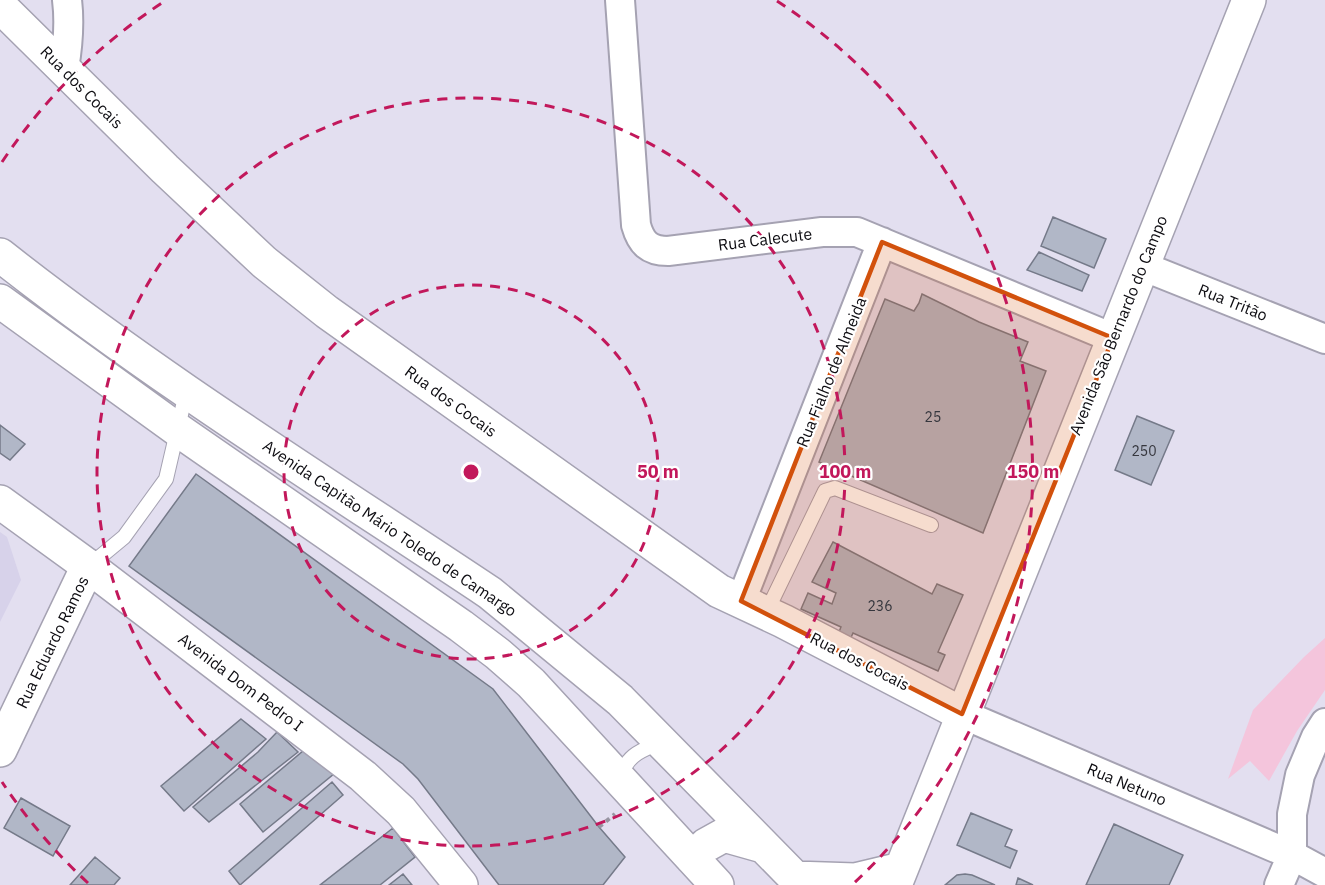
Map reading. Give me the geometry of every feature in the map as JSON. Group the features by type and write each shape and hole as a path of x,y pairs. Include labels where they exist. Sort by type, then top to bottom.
{"main road":[{"name":"Avenida São Bernardo do Campo","path":"898,877 1248,0"},
{"name":"Rua dos Cocais","path":"0,6 165,169 264,262 327,312 719,591 962,714"},
{"name":"Avenida Capitão Mário Toledo de Camargo","path":"0,255 66,306 186,390 490,593 611,693 798,881"},
{"path":"0,301 178,430 498,654 531,682 717,885"},
{"name":"Avenida Dom Pedro I","path":"0,502 88,566 363,776 401,810 461,885"},
{"name":"Rua Eduardo Ramos","path":"0,750 88,566"},
{"path":"692,858 706,844 724,835 764,846"},
{"path":"798,881 898,877"}],"street":[{"path":"64,69 69,39 67,0"},
{"name":"Rua Calecute","path":"620,0 636,225 639,237 646,246 657,251 668,251 845,230 857,232 1113,338"},
{"name":"Rua Fialho de Almeida","path":"754,607 882,242"},
{"name":"Rua Tritão","path":"1142,266 1325,339"},
{"name":"Rua Netuno","path":"962,714 1292,855 1325,873"},
{"path":"1279,885 1292,855 1292,814 1300,775 1316,737 1325,723"}],"lane":[{"path":"88,566 123,537 166,479 186,390"},
{"path":"754,607 821,496 830,488 931,525"},
{"path":"619,779 626,762 640,751 661,742"}],"highlighted area":[{"path":"882,242 1113,338 962,714 741,601"}],"shaded area":[{"path":"0,532 7,537 21,580 0,622"},
{"path":"1325,638 1325,690 1297,731 1269,781 1250,761 1228,779 1253,710"}],"building":[{"path":"1053,217 1106,239 1094,268 1041,246"},
{"path":"1039,252 1089,275 1082,291 1027,270"},
{"path":"922,294 979,322 1028,342 1020,361 1046,371 983,533 819,462 885,299 914,311"},
{"path":"1137,416 1174,431 1151,485 1115,470"},
{"path":"0,425 25,444 10,460 0,453"},
{"path":"196,474 493,689 599,827 625,857 603,885 499,885 418,779 403,764 129,566"},
{"path":"833,542 932,594 937,584 963,595 938,652 945,655 938,671 853,633 849,642 837,637 841,627 801,609 808,593 832,604 836,593 812,582"},
{"path":"241,719 266,739 184,811 161,786"},
{"path":"277,732 298,752 209,822 193,807 258,752"},
{"path":"303,751 335,773 263,832 240,804"},
{"path":"332,782 343,795 240,885 229,871"},
{"path":"21,798 70,826 53,856 4,828"},
{"path":"971,813 1012,830 1005,846 1017,851 1010,868 957,845"},
{"path":"1114,824 1183,855 1169,885 1086,885"},
{"path":"393,828 415,857 380,885 320,885"},
{"path":"95,857 120,878 114,885 70,885"},
{"path":"403,874 412,885 389,885"},
{"path":"965,874 995,885 945,885 957,875"},
{"path":"1018,878 1033,885 1016,885"}]}
